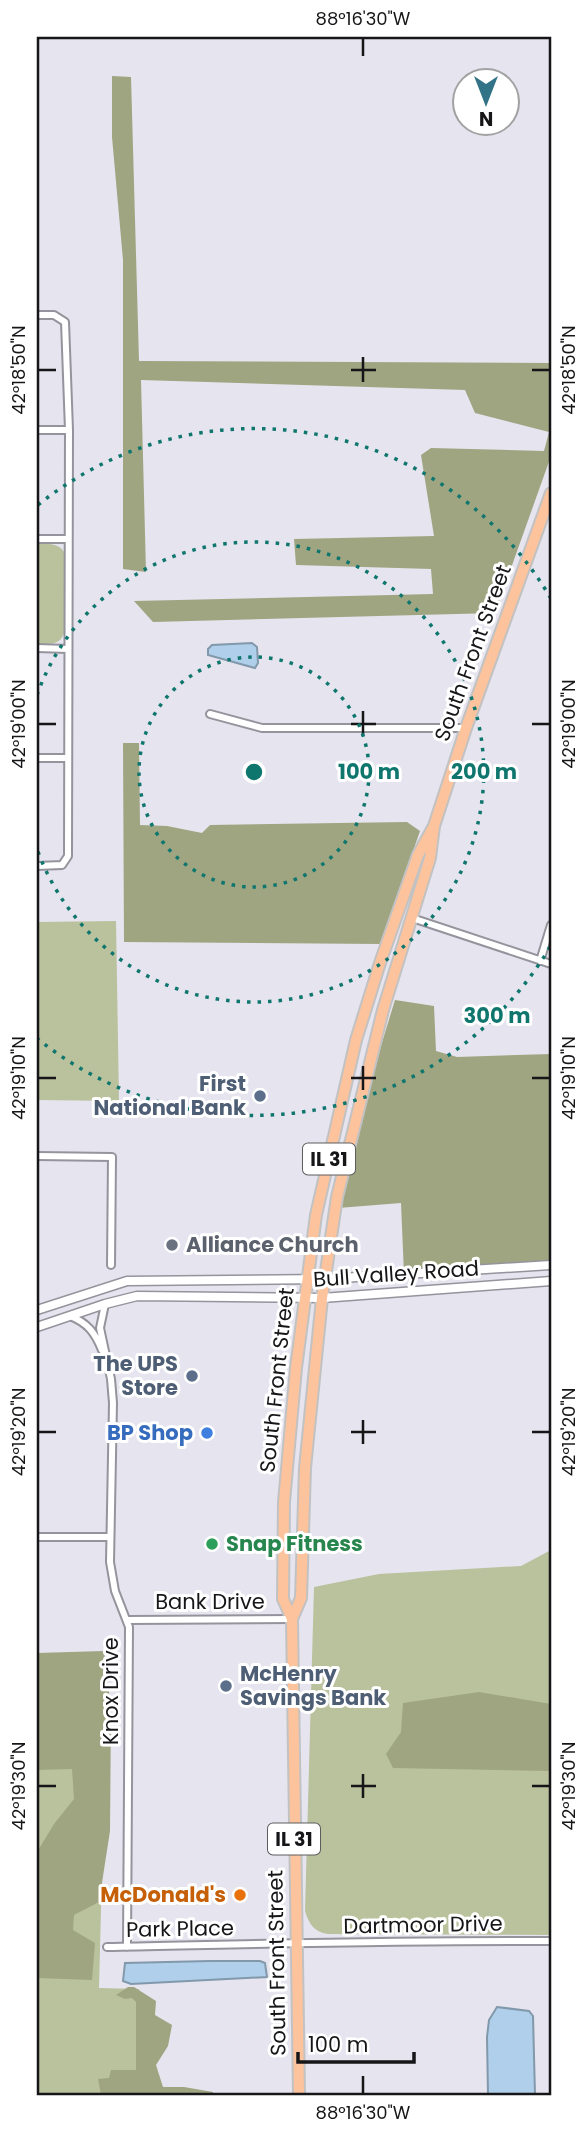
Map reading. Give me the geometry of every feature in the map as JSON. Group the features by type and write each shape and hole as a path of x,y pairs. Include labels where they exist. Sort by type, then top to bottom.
{"main road":[{"name":"South Front Street","path":"299,2095 292,1619 283,1599 284,1502 306,1279 316,1215 356,1040 380,963 418,855 434,826 466,728 550,497"},
{"name":"South Front Street","path":"292,1619 301,1598 305,1468 324,1279 337,1197 383,1010 430,858 434,826"}],"street":[{"path":"37,315 62,318 66,326 69,430 68,856 65,863 57,866 37,866"},
{"path":"37,430 69,430"},
{"path":"37,539 68,539"},
{"path":"37,648 68,649"},
{"path":"210,714 262,728 466,728"},
{"path":"37,758 68,758"},
{"path":"412,918 551,964"},
{"path":"540,961 551,925"},
{"path":"37,1156 112,1157 111,1265"},
{"name":"Bull Valley Road","path":"37,1310 127,1281 324,1279 551,1265"},
{"name":"Bull Valley Road","path":"37,1327 105,1304 137,1297 304,1298 551,1281"},
{"name":"Knox Drive","path":"105,1304 100,1324 113,1403 110,1537 113,1581 128,1620 127,1947"},
{"name":"Knox Drive","path":"69,1316 82,1321 91,1329 105,1354"},
{"path":"37,1538 110,1537"},
{"name":"Bank Drive","path":"128,1620 292,1619"},
{"name":"Dartmoor Drive","path":"296,1945 388,1940 551,1941"},
{"name":"Park Place","path":"107,1947 296,1945"}],"green space":[{"path":"112,76 131,77 139,361 551,363 551,456 495,613 153,622 134,601 433,594 431,569 296,565 294,539 434,536 421,455 431,448 544,451 549,432 475,413 465,390 141,380 146,572 123,569 123,260 112,137"},
{"path":"37,544 58,546 66,556 64,633 60,640 49,644 37,644"},
{"path":"123,743 139,743 140,825 167,826 202,833 210,825 407,822 420,831 381,944 124,942"},
{"path":"116,921 119,1101 37,1100 37,922"},
{"path":"395,1000 434,1006 436,1051 457,1057 551,1054 551,1264 404,1274 401,1203 338,1208 347,1157"},
{"path":"551,1550 551,1935 328,1934 319,1931 310,1923 305,1911 314,1587 379,1574 521,1566"},
{"path":"104,1651 111,1709 110,1831 99,1902 74,1915 73,1930 95,1943 92,1980 37,1978 37,1852 74,1799 72,1769 37,1770 37,1653"},
{"path":"479,1692 551,1704 551,1771 393,1768 386,1754 401,1732 403,1703"},
{"path":"37,1754 105,1754 99,1988 139,1989 142,2088 115,2095 37,2095"},
{"path":"128,1987 134,1987 156,2001 155,2015 172,2025 168,2046 156,2065 163,2087 184,2087 213,2092 213,2095 101,2095 98,2079 109,2078 111,2070 136,2070 136,2002 132,1998 125,1999 116,1995"}],"water":[{"path":"252,643 257,647 258,663 255,668 208,655 208,649 212,645"},
{"path":"260,1961 265,1963 267,1977 131,1984 123,1981 125,1963"},
{"path":"497,2007 529,2011 533,2016 535,2095 488,2095 487,2037 489,2020"}],"place":[{"name":"First National Bank","path":"260,1096"},
{"name":"Alliance Church","path":"172,1245"},
{"name":"The UPS Store","path":"192,1376"},
{"name":"BP Shop","path":"207,1433"},
{"name":"Snap Fitness","path":"212,1544"},
{"name":"McHenry Savings Bank","path":"226,1686"},
{"name":"McDonald's","path":"240,1895"}]}
